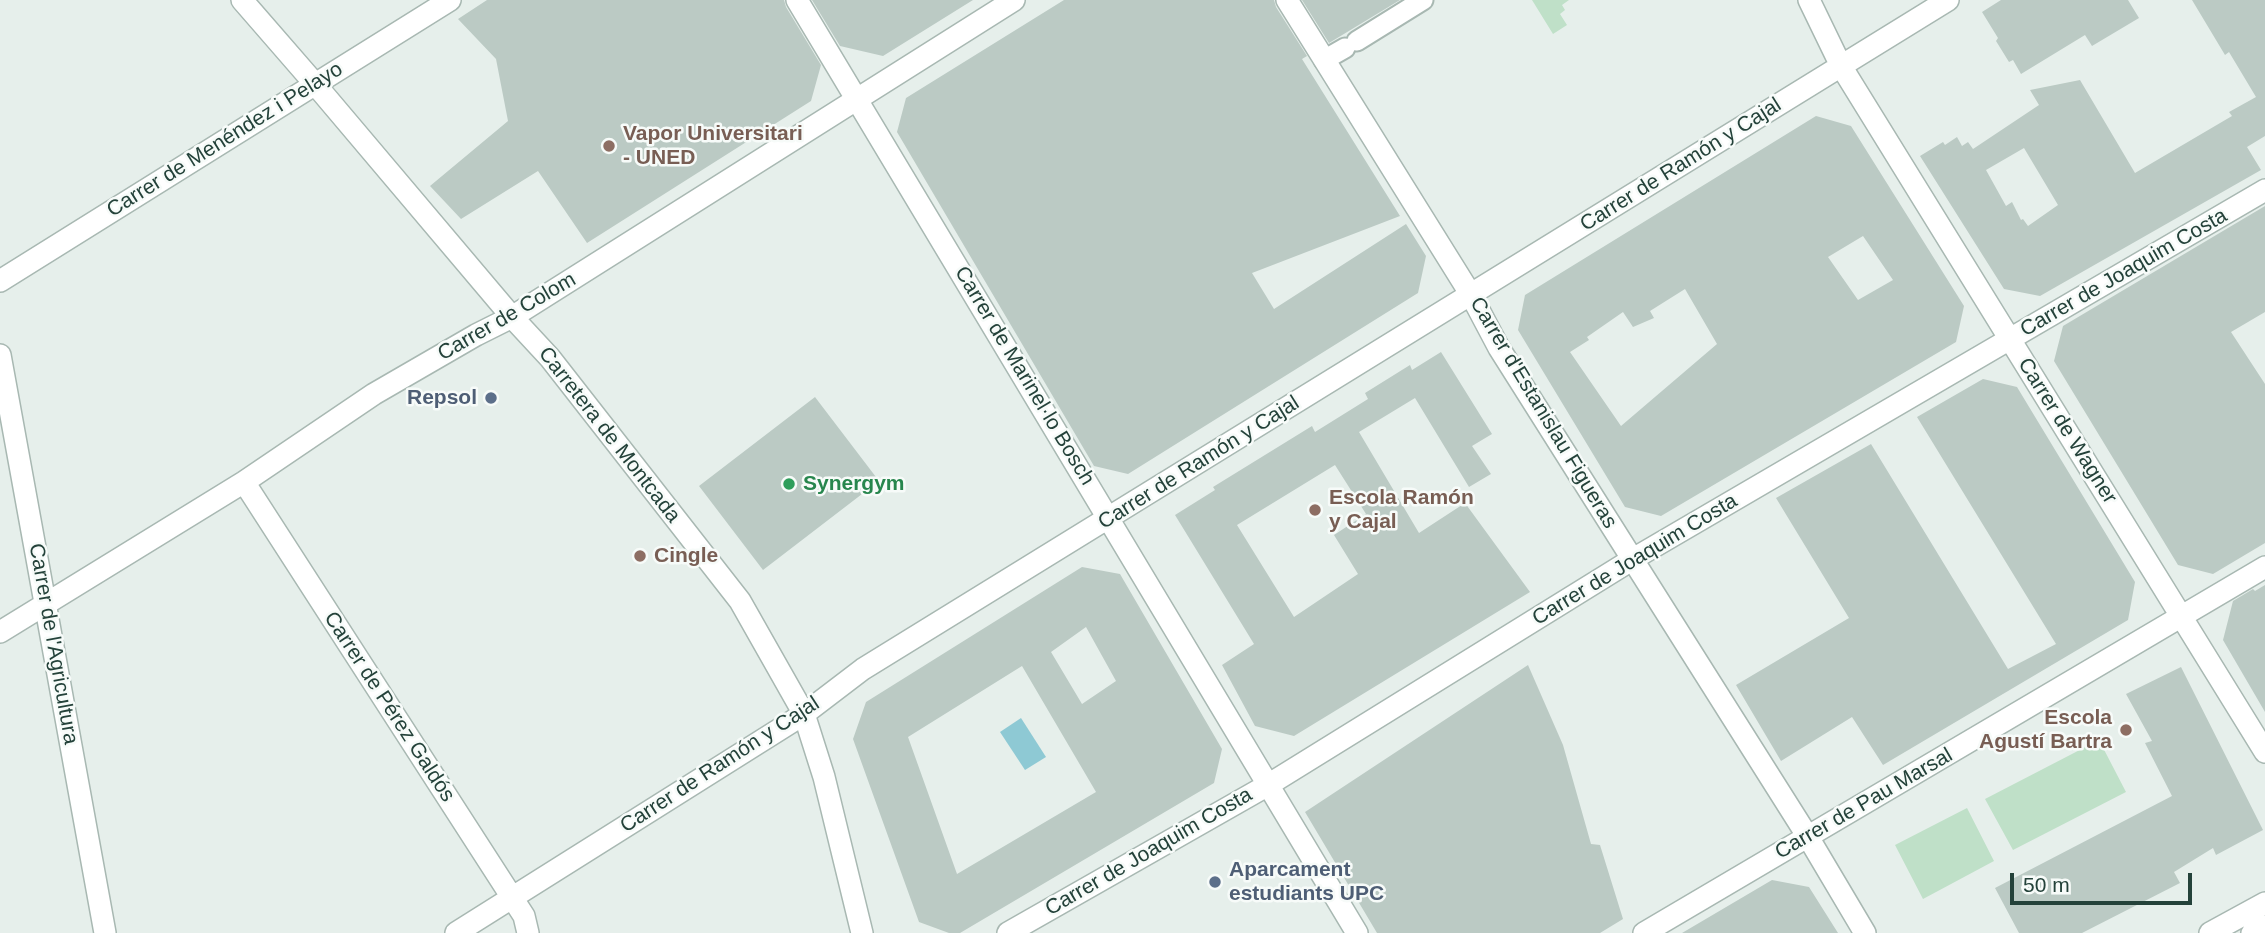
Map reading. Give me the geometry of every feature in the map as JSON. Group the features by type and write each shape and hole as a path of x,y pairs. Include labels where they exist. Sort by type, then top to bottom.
{"street":[{"name":"Carretera de Montcada","path":"242,0 550,358 740,601 804,713 824,777 862,933"},
{"name":"Carrer de Menéndez i Pelayo","path":"0,281 450,0"},
{"name":"Carrer de Marinel·lo Bosch","path":"797,0 1357,933"},
{"name":"Carrer de Colom","path":"0,632 244,482 374,394 512,317 1014,0"},
{"name":"Carrer d'Estanislau Figueras","path":"1287,0 1471,295 1499,348 1808,837 1865,933"},
{"path":"1324,60 1423,0"},
{"name":"Carrer de Wagner","path":"1809,0 1841,66 2265,752"},
{"name":"Carrer de Ramón y Cajal","path":"456,933 804,713 863,669 1948,0"},
{"name":"Carrer de Joaquim Costa","path":"1008,933 1268,785 1633,559 2265,190"},
{"name":"Carrer de l'Agricultura","path":"0,355 105,933"},
{"name":"Carrer de Pérez Galdós","path":"244,482 524,916 528,933"},
{"name":"Carrer de Pau Marsal","path":"1644,933 2265,568"},
{"path":"2210,933 2265,903"},
{"path":"2252,933 2265,926"}],"green space":[{"path":"1532,0 1569,0 1562,5 1565,10 1560,14 1567,25 1553,34"},
{"path":"2099,740 2126,792 2013,850 1985,799"},
{"path":"1967,808 1994,861 1923,899 1895,845"}],"water":[{"path":"1021,718 1046,757 1025,770 1000,732"}],"building":[{"name":"Vapor Universitari - UNED","path":"487,0 784,0 821,65 811,101 587,243 538,171 461,219 430,186 508,121 496,59 458,19"},
{"path":"812,0 973,0 883,56 840,46"},
{"path":"1064,0 1274,0 1307,56 1302,59 1400,216 1252,273 1274,309 1406,224 1426,256 1418,293 1128,474 1094,466 897,132 906,98"},
{"path":"1302,0 1400,0 1329,43"},
{"path":"2001,0 2128,0 2139,18 2092,46 2085,35 2021,74 2013,60 2009,62 1982,12"},
{"path":"2192,0 2265,0 2265,136 2247,147 2261,170 2040,296 2004,289 1920,156 1957,137 1962,146 1968,142 1973,149 2039,105 2030,90 2080,80 2135,173 2232,116 2229,112 2256,97 2229,52 2225,55","holes":["2024,148 2058,205 2028,226 2021,220 2012,202 2006,206 1986,170"]},
{"path":"1816,116 1851,126 1964,306 1956,342 1661,516 1625,507 1518,330 1525,295","holes":["1863,236 1893,280 1858,300 1828,257","1685,289 1717,344 1621,426 1570,352 1623,312 1633,327 1654,318 1650,311"]},
{"path":"2265,206 2265,312 2231,332 2265,384 2265,543 2213,574 2178,565 2054,361 2063,326"},
{"path":"1441,352 1492,434 1472,446 1491,474 1469,487 1415,398 1359,432 1419,533 1465,503 1530,592 1294,736 1255,726 1222,665 1254,644 1175,515 1215,490 1213,487 1312,426 1315,432 1368,399 1365,393 1410,365 1412,370","holes":["1335,465 1366,514 1334,535 1358,574 1294,617 1237,525"]},
{"path":"1983,379 2017,387 2135,582 2128,620 1883,765 1852,717 1781,761 1736,685 1849,618 1776,498 1871,444 2008,669 2056,644 1917,417"},
{"name":"Synergym","path":"815,397 879,481 763,570 699,486"},
{"path":"1082,567 1120,574 1222,749 1214,783 960,933 949,933 919,922 853,739 866,702","holes":["1086,627 1116,681 1082,704 1051,652","1022,666 1096,792 957,874 908,737"]},
{"path":"2265,585 2265,712 2223,640 2233,601"},
{"path":"1528,665 1563,745 1591,844 1600,845 1623,919 1600,933 1377,933 1305,812"},
{"path":"2181,667 2263,830 2216,855 2213,848 2174,872 2180,883 2082,933 2019,933 1995,888 2172,796 2145,743 2152,741 2126,694"},
{"path":"1772,880 1809,887 1838,933 1682,933"}],"place":[{"name":"Vapor Universitari - UNED","path":"609,146"},
{"name":"Repsol","path":"491,398"},
{"name":"Synergym","path":"789,484"},
{"name":"Escola Ramón y Cajal","path":"1315,510"},
{"name":"Cingle","path":"640,556"},
{"name":"Escola Agustí Bartra","path":"2126,730"},
{"name":"Aparcament estudiants UPC","path":"1215,882"}]}
